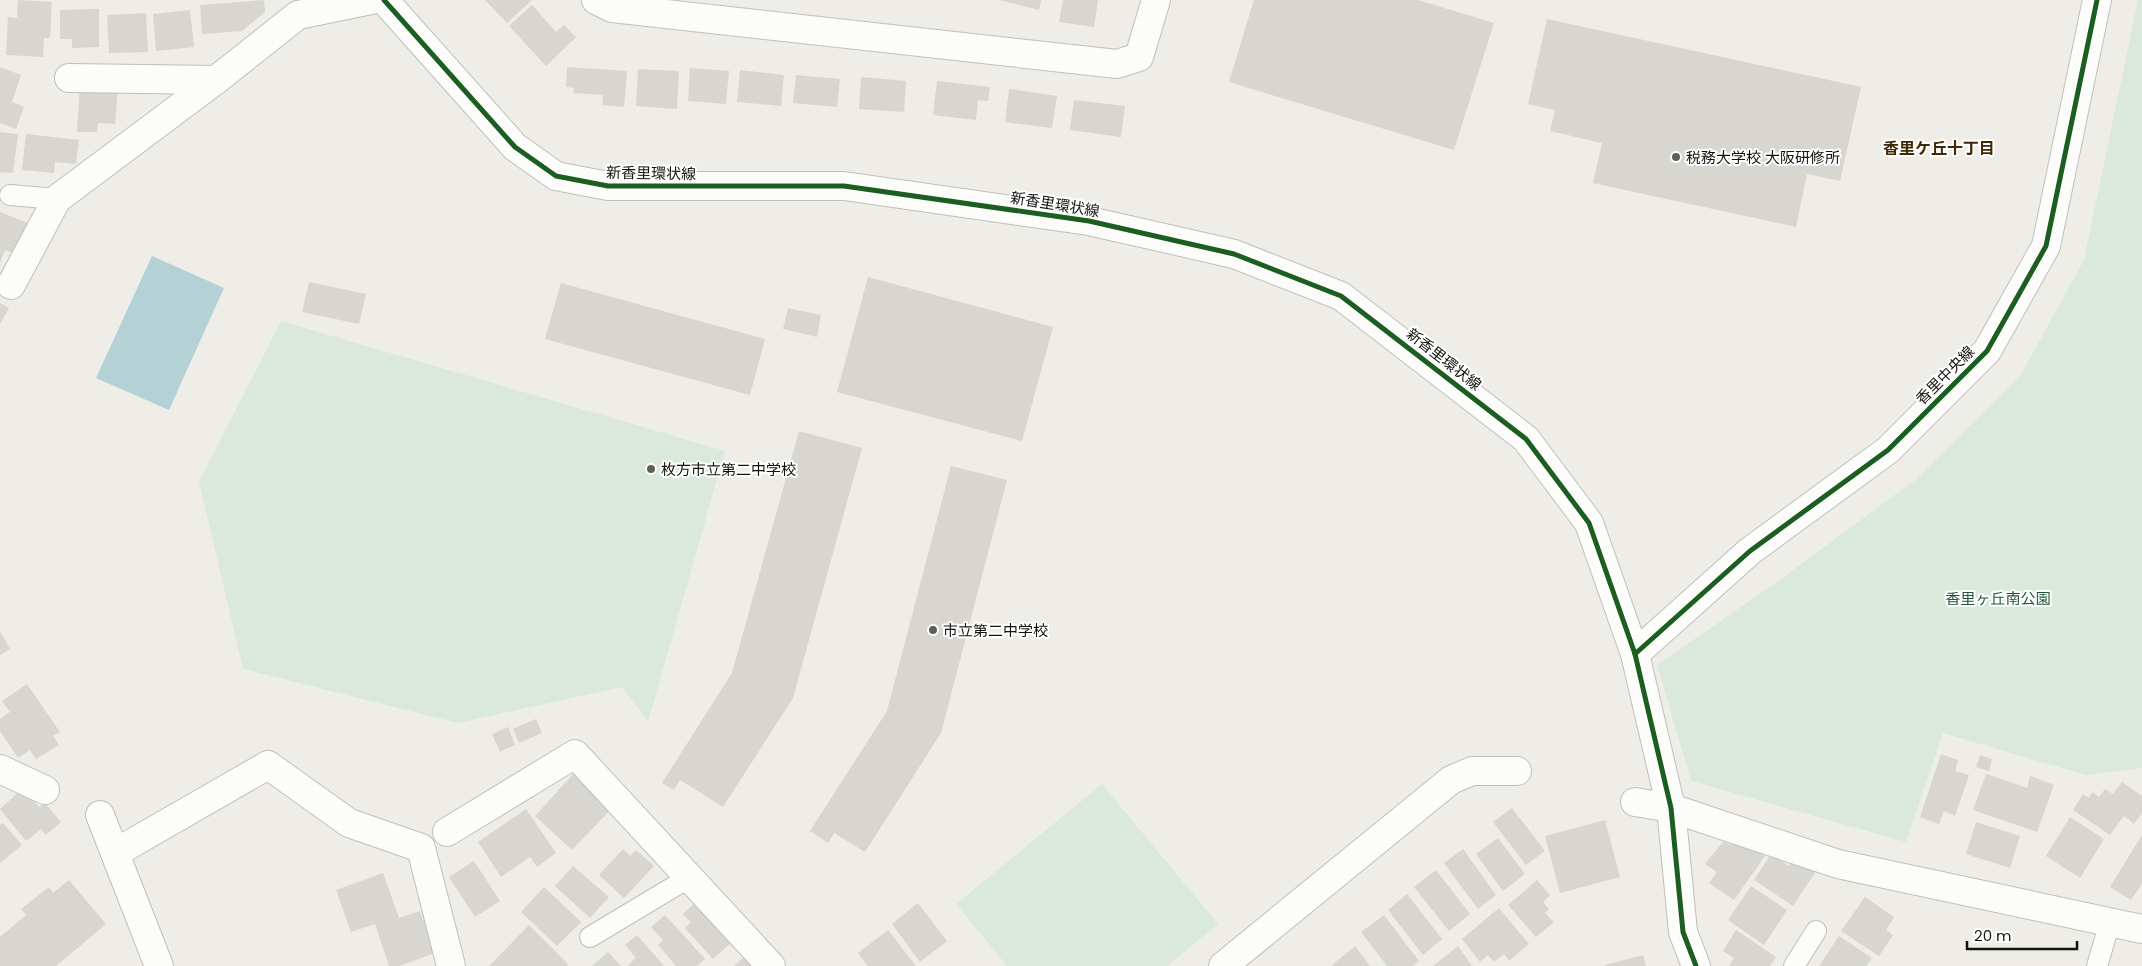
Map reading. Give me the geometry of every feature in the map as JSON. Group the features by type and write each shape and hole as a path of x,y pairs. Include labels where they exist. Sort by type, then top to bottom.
{"street":[{"path":"11,285 57,199 216,80 298,15 371,0"},
{"name":"新香里環状線","path":"384,0 515,147 556,176 608,186 844,186 1089,221 1234,254 1341,296 1526,439 1589,523 1635,654 1672,808 1683,932 1696,966"},
{"path":"596,0 612,8 1116,64 1139,56 1156,0"},
{"name":"香里中央線","path":"1635,654 1750,551 1888,450 1987,351 2046,246 2096,0"},
{"path":"69,78 216,80"},
{"path":"447,832 575,754 771,966"},
{"path":"115,853 268,766 349,823 421,848 451,966"},
{"path":"0,769 45,790"},
{"path":"1223,966 1451,780 1472,771 1517,771"},
{"path":"1635,802 1672,808 1838,864 2142,929"},
{"path":"100,815 159,966"}],"lane":[{"path":"10,195 57,199"},
{"path":"590,937 690,878"},
{"path":"2097,966 2110,922"},
{"path":"1794,966 1816,931"}],"green space":[{"name":"香里ヶ丘南公園","path":"2138,0 2142,0 2142,768 2086,775 1943,733 1906,842 1691,781 1657,665 1774,584 1915,480 2020,376 2084,260"},
{"path":"281,321 725,451 648,722 622,687 458,723 243,669 199,482"},
{"path":"1102,784 1218,924 1167,966 1007,966 956,904"}],"water":[{"path":"152,256 224,288 169,410 96,378"}],"building":[{"path":"18,0 52,2 50,38 44,38 43,57 6,55 8,17 17,18"},
{"path":"264,0 265,12 242,31 202,34 200,5"},
{"path":"485,0 532,0 507,23"},
{"path":"999,0 1041,0 1039,10"},
{"path":"1063,0 1098,0 1094,27 1059,22"},
{"path":"1254,0 1418,0 1494,23 1454,150 1229,82"},
{"path":"532,5 556,32 564,25 576,37 546,66 509,26"},
{"path":"99,9 99,47 72,48 72,39 60,39 60,10"},
{"path":"190,10 194,47 156,51 153,14"},
{"path":"146,13 148,52 109,53 107,15"},
{"path":"1547,19 1861,87 1840,181 1807,174 1796,227 1593,183 1602,143 1550,131 1555,110 1528,104"},
{"path":"0,67 21,75 12,102 24,107 16,129 0,123"},
{"path":"567,67 627,71 624,107 602,105 603,95 573,93 574,88 566,87"},
{"path":"690,68 729,71 726,104 688,101"},
{"path":"638,69 679,71 677,109 636,106"},
{"path":"740,70 784,75 781,106 737,102"},
{"path":"796,75 840,79 837,107 793,103"},
{"path":"861,77 906,81 904,112 859,109"},
{"path":"937,81 990,87 988,101 978,100 976,120 933,115"},
{"path":"80,86 118,88 115,124 98,123 97,132 77,132"},
{"path":"1009,89 1057,96 1052,128 1005,122"},
{"path":"1074,100 1125,106 1121,137 1070,130"},
{"path":"0,132 18,134 13,173 0,172"},
{"path":"26,134 79,140 76,164 55,162 54,173 22,170"},
{"path":"0,212 28,223 16,254 5,250 0,263"},
{"path":"868,277 1053,327 1022,441 837,392"},
{"path":"309,282 366,294 359,324 302,312"},
{"path":"561,283 765,339 750,395 545,339"},
{"path":"0,303 9,308 0,324"},
{"path":"788,308 821,315 817,337 783,329"},
{"path":"799,431 862,448 793,698 723,807 680,780 674,790 662,783 732,673"},
{"path":"951,466 1007,480 941,733 865,852 834,833 828,843 810,831 887,711"},
{"path":"0,631 10,649 0,655"},
{"path":"27,684 60,732 53,736 59,745 36,759 30,750 18,758 0,731 0,719 10,712 2,701"},
{"path":"536,719 542,733 519,743 513,729"},
{"path":"508,727 515,745 500,752 492,734"},
{"path":"1941,754 1958,760 1955,771 1969,775 1955,816 1944,811 1939,824 1920,817"},
{"path":"1980,755 1992,759 1989,771 1976,767"},
{"path":"575,772 613,807 572,850 535,816"},
{"path":"1986,774 2027,788 2030,776 2054,785 2037,832 1973,810"},
{"path":"2122,782 2142,796 2142,813 2134,824 2124,816 2110,835 2073,810 2083,794 2089,798 2092,792 2099,797 2105,789 2113,794"},
{"path":"23,788 39,807 45,803 61,822 46,835 41,829 26,841 0,809"},
{"path":"1512,808 1545,851 1526,865 1493,822"},
{"path":"526,809 556,853 537,867 530,857 501,877 478,842"},
{"path":"2070,817 2104,839 2080,878 2046,856"},
{"path":"1605,820 1620,877 1560,893 1545,836"},
{"path":"1976,822 2020,836 2010,868 1966,854"},
{"path":"3,823 22,845 0,863 0,825"},
{"path":"2142,835 2142,884 2131,900 2110,887"},
{"path":"1498,838 1525,874 1503,891 1476,854"},
{"path":"1734,840 1746,848 1749,844 1765,856 1734,900 1709,883 1717,872 1705,864 1724,841 1731,845"},
{"path":"623,849 630,856 636,850 654,866 624,898 599,875"},
{"path":"1463,849 1496,895 1478,909 1444,863"},
{"path":"1771,854 1789,866 1795,857 1816,871 1793,906 1754,880"},
{"path":"474,861 500,901 475,917 449,877"},
{"path":"573,866 609,897 590,918 555,886"},
{"path":"1436,870 1470,914 1449,931 1414,887"},
{"path":"383,873 399,918 420,911 435,953 399,966 389,966 375,924 351,932 336,890"},
{"path":"69,880 106,924 56,966 0,966 0,937 26,915 21,909 49,887 53,893"},
{"path":"1537,880 1550,895 1543,902 1549,909 1545,913 1554,922 1536,937 1508,905"},
{"path":"1751,886 1787,910 1764,945 1728,920"},
{"path":"544,887 581,922 557,946 521,912"},
{"path":"1407,894 1442,939 1423,955 1388,910"},
{"path":"1865,897 1894,917 1886,930 1893,935 1879,956 1841,931"},
{"path":"697,901 733,941 713,959 685,928 691,922 683,914"},
{"path":"918,903 947,941 920,962 892,924"},
{"path":"1499,908 1529,944 1509,961 1504,954 1494,962 1488,955 1480,962 1462,939"},
{"path":"665,915 705,959 697,966 676,966 658,945 663,940 651,927"},
{"path":"1384,915 1419,961 1413,966 1387,966 1361,932"},
{"path":"529,925 568,964 567,966 489,966"},
{"path":"888,930 916,966 868,966 858,953"},
{"path":"1736,930 1776,957 1770,966 1729,966 1734,958 1723,951"},
{"path":"637,935 664,966 627,966 636,958 625,945"},
{"path":"1839,936 1872,958 1866,966 1819,966"},
{"path":"1355,946 1370,966 1331,966"},
{"path":"1458,946 1472,966 1433,966"},
{"path":"608,952 621,966 592,966"},
{"path":"746,955 757,966 734,966"},
{"path":"1643,955 1646,966 1605,966 1605,965"}],"cycle path":[{"path":"384,0 515,147 556,176 608,186 844,186 1089,221 1234,254 1341,296 1526,439 1589,523 1635,654 1671,808 1683,932 1696,966"},
{"path":"1635,654 1750,551 1888,450 1987,351 2046,246 2097,0"}],"place":[{"name":"税務大学校 大阪研修所","path":"1676,157"},
{"name":"枚方市立第二中学校","path":"651,469"},
{"name":"市立第二中学校","path":"933,630"}],"district":[{"name":"香里ケ丘十丁目","path":"1939,148"}]}
